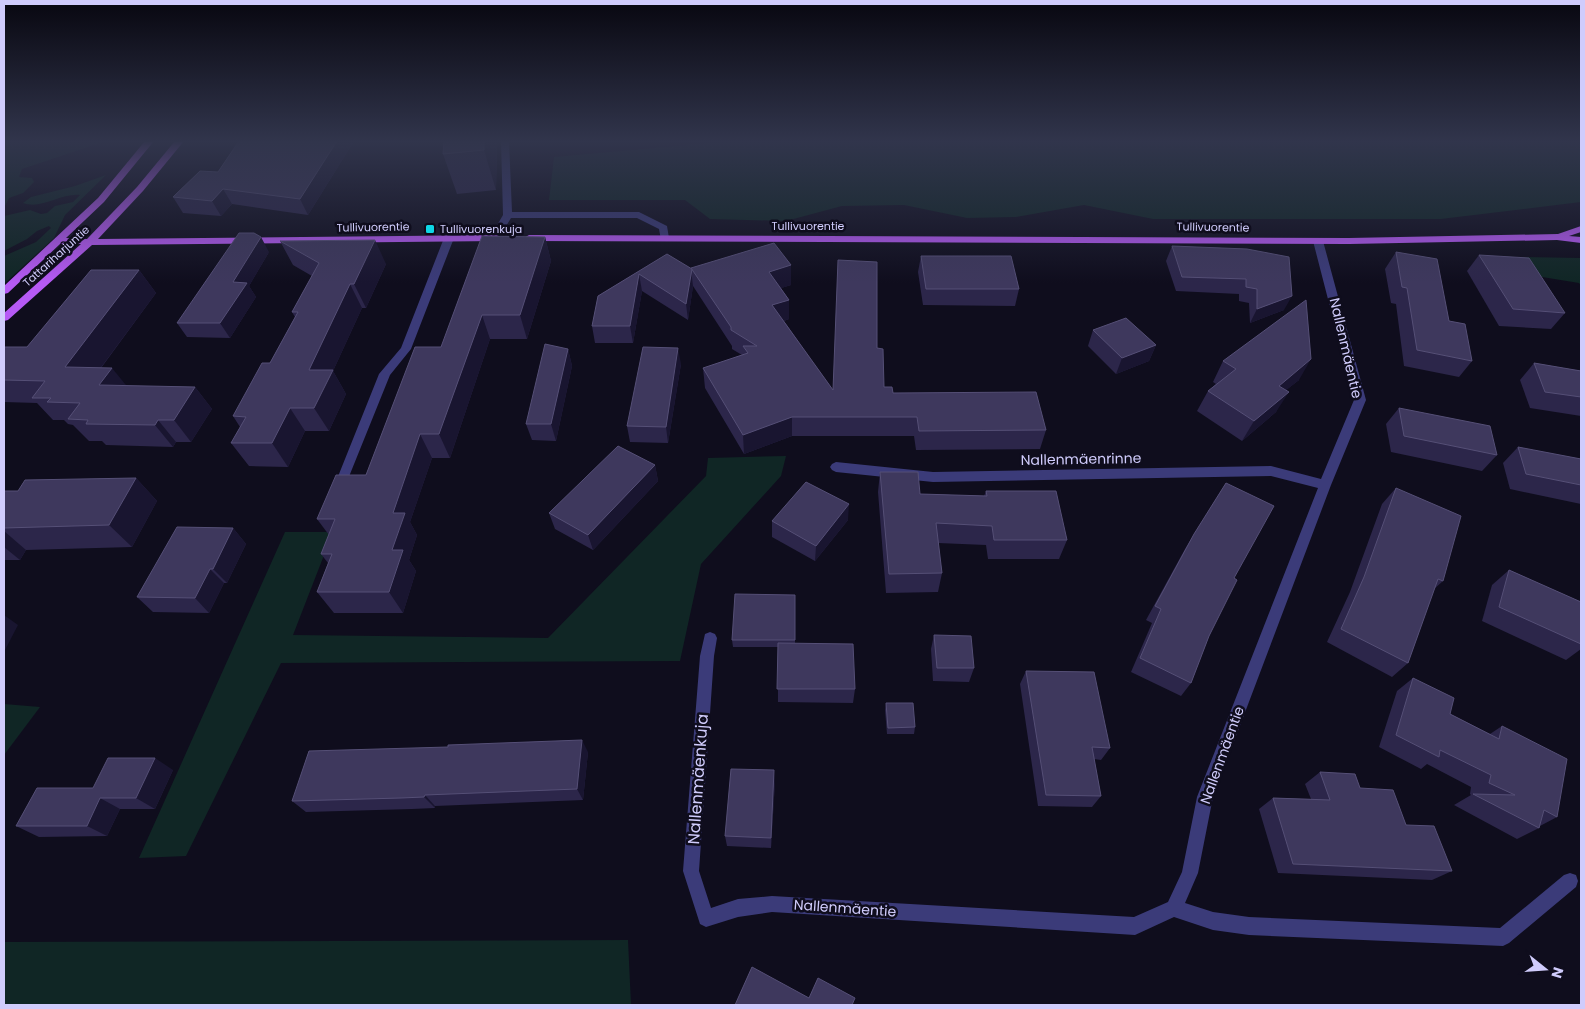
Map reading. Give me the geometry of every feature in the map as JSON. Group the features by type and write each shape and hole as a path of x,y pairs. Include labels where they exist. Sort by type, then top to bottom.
{"main road":[{"name":"Tattariharjuntie","path":"4,292 59,241 111,188"},
{"name":"Tattariharjuntie","path":"4,318 91,242 142,188"},
{"name":"Tullivuorentie","path":"1557,237 1581,229"},
{"name":"Tullivuorentie","path":"59,241 448,238 1318,241 1557,237 1581,240"}],"street":[{"path":"490,238 500,229 508,215 507,188"},
{"path":"508,215 639,215 664,228 664,238"},
{"path":"330,497 342,481 385,374 406,348 448,238"},
{"name":"Nallenmäentie","path":"706,918 738,908 772,904 1135,926 1174,908 1190,873 1205,796 1325,485 1360,400 1318,241"},
{"name":"Nallenmäenrinne","path":"836,467 933,477 1271,471 1325,485"},
{"name":"Nallenmäenkuja","path":"706,918 691,871 707,656 710,638"},
{"path":"1174,908 1214,920 1249,926 1503,937 1570,881"}],"green space":[{"path":"4,188 28,188 23,193 9,198 4,208"},
{"path":"67,188 93,188 65,215 54,238 4,284 4,256 36,242 51,228 49,226 37,231 27,239 4,251 4,216 30,210 41,214 47,213 55,206 73,202 80,195 66,196 30,205 23,203 31,197"},
{"path":"550,188 1581,188 1581,202 1441,219 1153,219 1084,205 1016,217 967,218 904,205 842,206 786,221 710,219 685,200 549,200"},
{"path":"1519,257 1581,258 1581,286 1579,283 1536,276"},
{"path":"786,456 781,476 701,564 680,661 281,663 186,856 139,858 285,532 333,532 293,635 548,638 706,476 708,458"},
{"path":"4,704 40,707 4,755"},
{"path":"628,940 631,1005 4,1005 4,942"}],"building":[{"path":"182,188 307,188 300,199 223,189 212,201 173,197"},
{"path":"239,233 254,233 261,237 233,282 247,283 220,323 177,323"},
{"path":"482,236 545,237 520,315 482,315 439,434 420,434 393,513 405,513 392,550 403,550 389,592 317,592 332,554 321,554 335,519 317,519 336,475 366,475 415,347 441,347"},
{"path":"375,240 354,284 350,284 309,370 333,370 314,408 290,408 272,443 231,443 246,417 233,416 262,363 270,363 298,312 292,312 319,263 280,241"},
{"path":"774,243 791,265 769,272 789,300 772,305 833,390 838,260 877,262 877,348 883,349 884,387 892,387 893,393 1036,392 1046,430 919,431 917,417 792,417 743,435 703,368 748,353 743,346 757,346 731,330 731,327 691,268"},
{"path":"1172,246 1247,249 1289,257 1292,296 1257,309 1257,289 1246,287 1246,279 1182,277"},
{"path":"1396,252 1437,259 1449,321 1465,324 1472,361 1417,350 1407,288 1402,287"},
{"path":"667,254 692,269 686,304 639,274 630,326 592,326 598,296"},
{"path":"1479,255 1529,258 1565,313 1513,309"},
{"path":"921,256 1011,256 1019,289 926,289"},
{"path":"91,270 139,270 65,367 112,368 99,385 195,387 174,420 158,420 155,425 86,424 88,420 68,419 80,403 47,402 51,398 32,398 45,381 4,380 4,347 27,347"},
{"path":"1306,300 1311,359 1279,386 1289,392 1254,421 1208,391 1236,369 1223,361"},
{"path":"1126,318 1156,345 1122,358 1093,330"},
{"path":"545,344 568,349 551,424 526,424"},
{"path":"643,347 678,348 666,427 627,426"},
{"path":"1534,363 1581,371 1581,397 1545,392"},
{"path":"1399,408 1490,426 1497,455 1404,436"},
{"path":"618,446 655,465 588,535 549,513"},
{"path":"1518,447 1581,459 1581,485 1526,474"},
{"path":"880,472 918,472 920,494 987,496 986,491 1056,491 1067,540 994,540 992,526 936,523 942,573 889,574"},
{"path":"136,478 109,525 4,528 4,491 18,491 25,480"},
{"path":"806,482 849,504 816,546 772,521"},
{"path":"1226,483 1274,506 1234,578 1237,580 1209,636 1191,683 1140,658 1161,609 1155,606 1194,534"},
{"path":"1396,488 1461,516 1443,581 1438,579 1408,663 1341,629 1364,577"},
{"path":"177,527 233,528 213,569 210,569 195,598 137,597"},
{"path":"1509,570 1581,602 1581,644 1499,607"},
{"path":"735,594 795,595 795,640 732,640"},
{"path":"934,635 971,636 974,668 937,668"},
{"path":"778,643 853,644 855,689 777,689"},
{"path":"1026,671 1094,672 1110,748 1092,747 1101,796 1046,795"},
{"path":"1413,678 1454,698 1450,714 1499,739 1502,726 1567,759 1557,817 1544,810 1539,828 1473,794 1515,795 1489,783 1491,775 1440,750 1439,757 1396,735"},
{"path":"886,703 913,703 915,727 888,728"},
{"path":"582,740 577,789 425,795 424,797 401,798 292,801 309,751 448,747 448,745"},
{"path":"108,758 155,758 136,798 100,798 87,826 16,826 37,788 93,788"},
{"path":"731,769 774,770 771,838 725,836"},
{"path":"1320,772 1355,774 1360,788 1393,790 1406,825 1434,826 1452,871 1293,864 1273,798 1330,800"},
{"path":"752,967 809,998 818,978 855,998 852,1005 735,1005"}],"place":[{"name":"Tullivuorenkuja","path":"430,229"}]}
